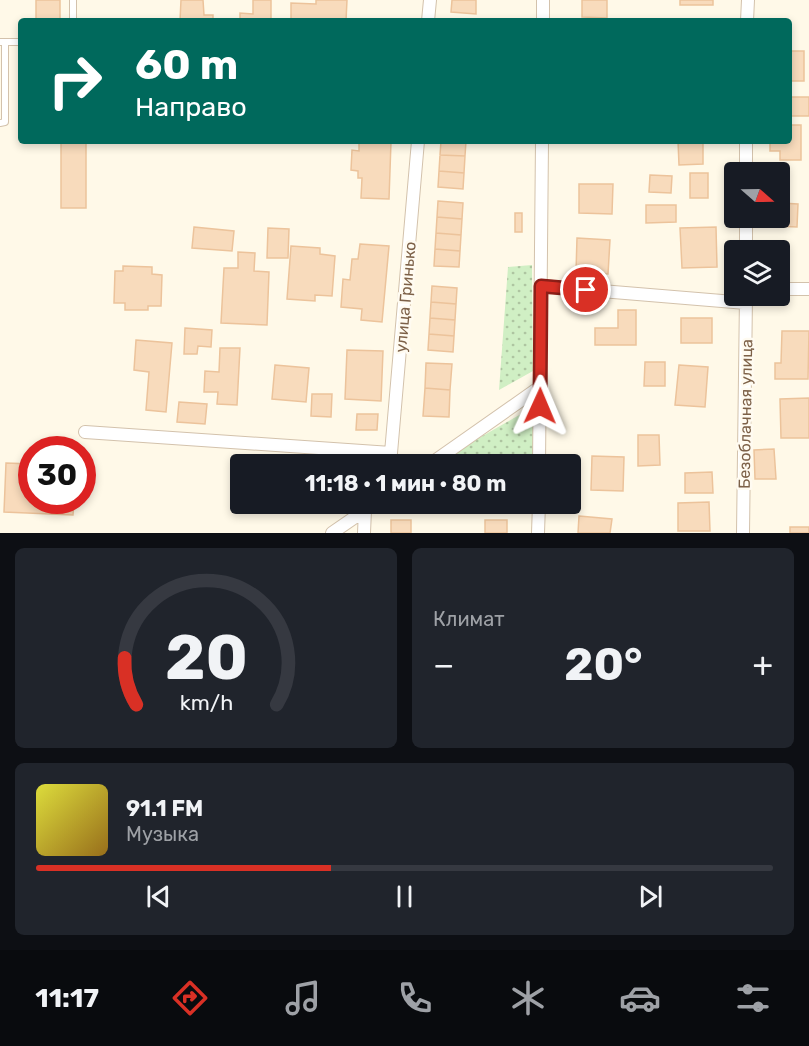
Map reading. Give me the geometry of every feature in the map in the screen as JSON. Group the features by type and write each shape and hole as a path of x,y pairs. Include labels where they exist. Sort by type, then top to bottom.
{"street":[{"path":"428,18 430,0"},
{"path":"543,0 543,18"},
{"path":"747,18 748,0"},
{"name":"улица Гринько","path":"85,432 391,453 418,144"},
{"path":"539,454 542,144"},
{"path":"746,144 746,162"},
{"path":"541,286 724,298"},
{"path":"790,288 809,289"},
{"name":"Безоблачная улица","path":"743,533 746,306"},
{"path":"445,454 540,387"},
{"path":"332,533 359,514"},
{"path":"364,533 368,514"},
{"path":"538,533 539,514"}],"lane":[{"path":"73,18 74,0"},
{"path":"0,123 5,122 2,42 18,42"}],"green space":[{"path":"532,265 533,371 499,390 508,267"},
{"path":"535,406 534,454 451,454"}],"building":[{"path":"36,0 60,0 60,18 36,18"},
{"path":"181,0 203,0 204,15 213,15 213,18 180,18"},
{"path":"253,0 271,0 271,18 240,18 240,13 253,14"},
{"path":"316,0 347,0 346,18 291,18 291,3 316,4"},
{"path":"452,0 476,0 476,14 451,12"},
{"path":"582,0 607,0 607,18 582,17"},
{"path":"680,0 713,0 713,5 680,5"},
{"path":"792,51 804,51 804,81 792,81"},
{"path":"792,97 809,97 809,116 792,116"},
{"path":"792,125 801,125 801,160 780,160 780,151 770,151 770,144 792,144"},
{"path":"61,144 86,144 86,208 61,208"},
{"path":"359,144 391,144 389,199 361,198 362,178 358,178 358,171 351,170 352,150 359,151"},
{"path":"441,144 466,144 465,156 440,155"},
{"path":"678,144 703,144 703,164 679,165"},
{"path":"440,155 465,156 464,173 439,171"},
{"path":"439,171 464,173 463,189 438,187"},
{"path":"690,173 708,173 708,198 690,198"},
{"path":"650,175 672,176 671,193 649,192"},
{"path":"579,184 613,184 612,214 579,213"},
{"path":"438,201 463,203 462,219 437,217"},
{"path":"790,204 798,204 797,227 790,227"},
{"path":"646,205 676,205 676,222 646,223"},
{"path":"515,213 522,213 522,232 515,232"},
{"path":"437,217 462,219 461,235 436,233"},
{"path":"194,227 234,231 232,251 192,248"},
{"path":"716,227 717,267 682,268 680,228"},
{"path":"268,228 289,229 288,258 267,258"},
{"path":"436,233 461,235 460,251 435,249"},
{"path":"577,238 610,240 608,274 576,272"},
{"path":"360,244 389,246 382,322 361,320 362,309 341,307 343,279 350,280 352,259 358,259"},
{"path":"291,246 320,248 320,254 335,256 332,296 315,295 315,301 287,299"},
{"path":"435,249 460,251 459,267 434,266"},
{"path":"238,252 255,253 254,271 269,272 267,325 221,323 224,268 238,268"},
{"path":"123,266 152,267 152,274 162,275 161,306 148,306 148,310 125,310 125,303 114,303 115,271 123,271"},
{"path":"432,286 457,288 456,304 431,302"},
{"path":"431,302 456,304 455,320 430,318"},
{"path":"618,310 636,310 636,345 595,345 595,328 618,328"},
{"path":"430,318 455,320 454,336 429,334"},
{"path":"681,318 712,318 712,343 681,343"},
{"path":"185,328 212,330 211,347 198,346 197,354 184,354"},
{"path":"782,331 809,331 808,379 775,379 775,363 781,363"},
{"path":"429,334 454,336 453,352 428,350"},
{"path":"136,340 172,343 166,412 146,410 149,372 134,370"},
{"path":"220,348 240,348 237,405 217,404 218,392 204,392 205,371 219,372"},
{"path":"347,350 383,351 381,401 345,399"},
{"path":"645,362 665,362 665,386 644,386"},
{"path":"426,363 452,364 450,390 425,388"},
{"path":"275,365 309,368 306,402 272,399"},
{"path":"679,365 708,367 705,407 675,405"},
{"path":"425,388 450,390 449,417 423,416"},
{"path":"312,394 332,394 331,417 311,416"},
{"path":"809,398 809,438 781,438 780,399"},
{"path":"179,402 207,404 205,424 177,422"},
{"path":"357,414 378,414 377,430 356,430"},
{"path":"638,435 659,435 660,465 638,466"},
{"path":"774,449 776,479 755,479 754,450"},
{"path":"592,456 624,457 623,491 591,490"},
{"path":"6,463 18,463 18,513 4,512"},
{"path":"712,472 713,493 685,493 685,473"},
{"path":"709,502 710,531 678,531 678,503"},
{"path":"579,516 612,519 610,533 578,533"},
{"path":"391,520 411,520 411,533 391,533"},
{"path":"485,520 507,520 507,533 485,533"},
{"path":"790,527 809,527 809,533 790,533"}],"route":[{"path":"540,406 541,286 586,290"}]}
